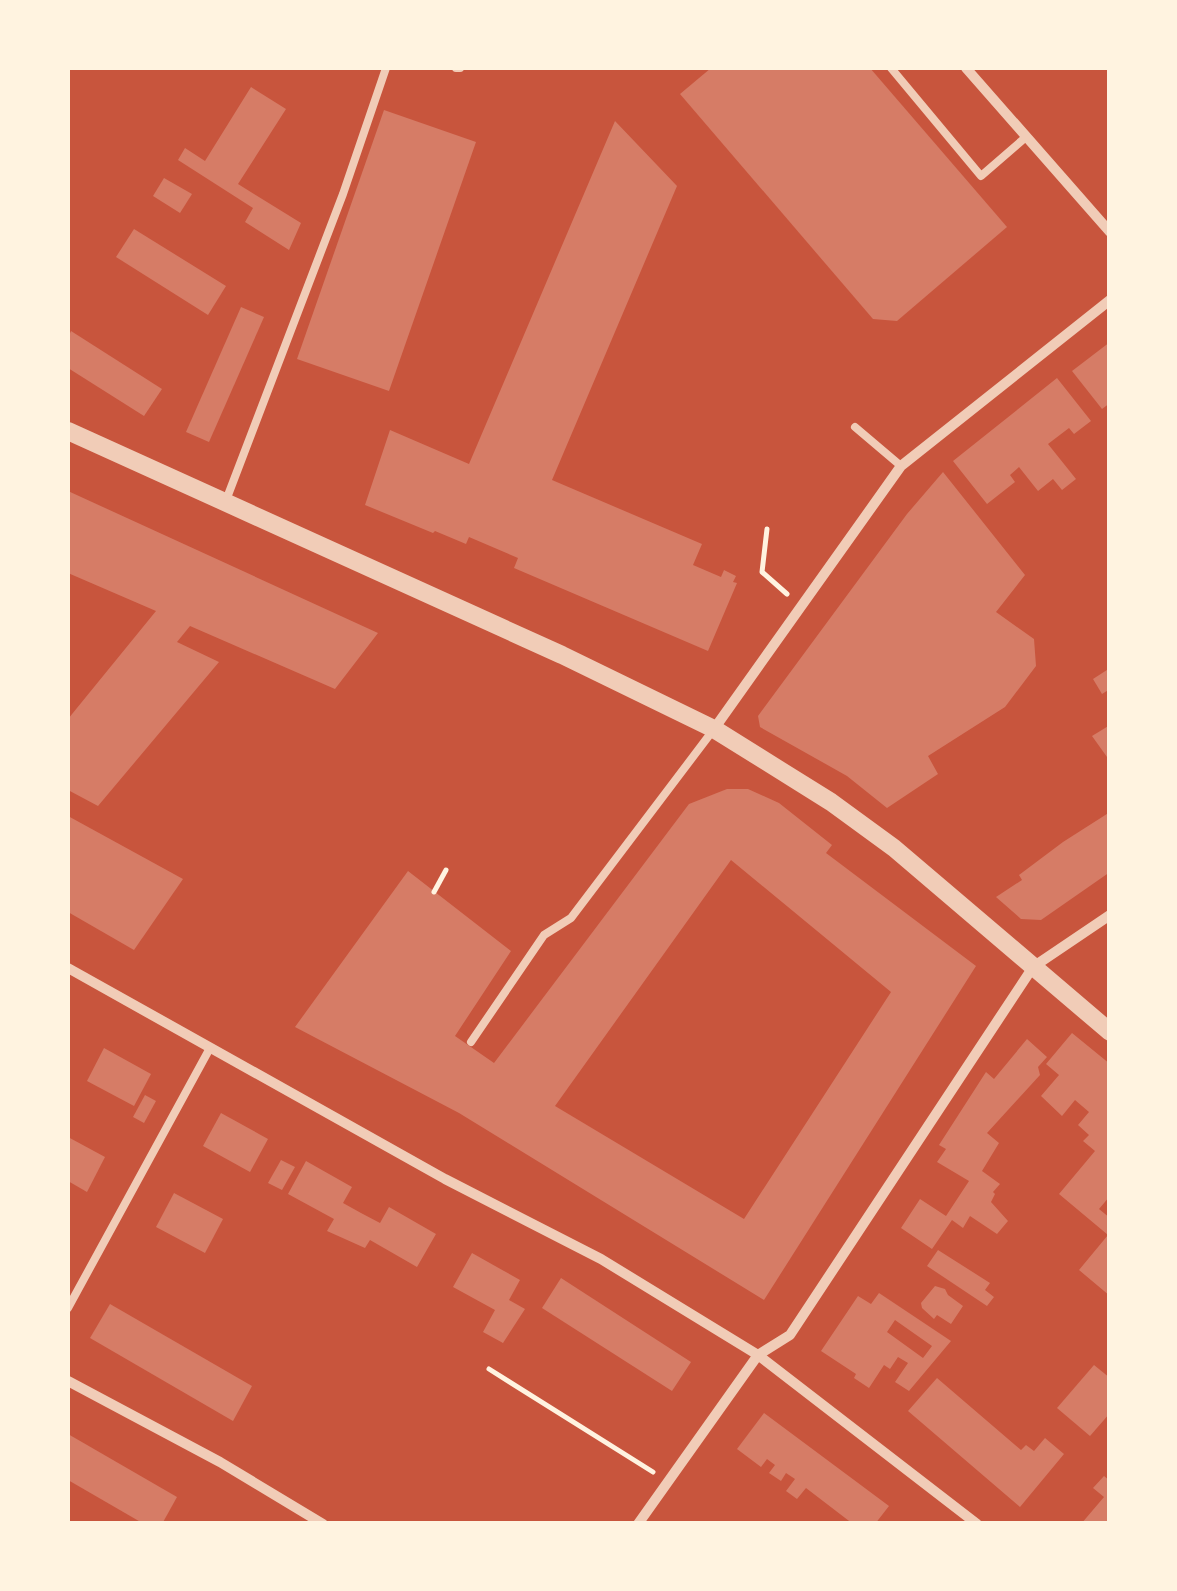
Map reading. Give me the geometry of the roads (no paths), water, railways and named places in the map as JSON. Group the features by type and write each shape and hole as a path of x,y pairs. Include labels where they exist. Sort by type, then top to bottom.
{"street":[{"path":"966,68 1110,232"},
{"path":"714,729 901,466 1110,300"},
{"path":"68,431 562,655 714,729 831,802 894,848 1110,1032"},
{"path":"638,1524 758,1355 790,1335 1033,967 1110,915"},
{"path":"68,968 445,1178 601,1259 758,1355 977,1524"},
{"path":"68,1381 220,1462 323,1524"}],"lane":[{"path":"225,503 343,194 386,68"},
{"path":"891,68 981,176 1026,137"},
{"path":"855,427 901,466"},
{"path":"471,1042 544,935 571,918 714,729"},
{"path":"68,1308 210,1048"}]}
